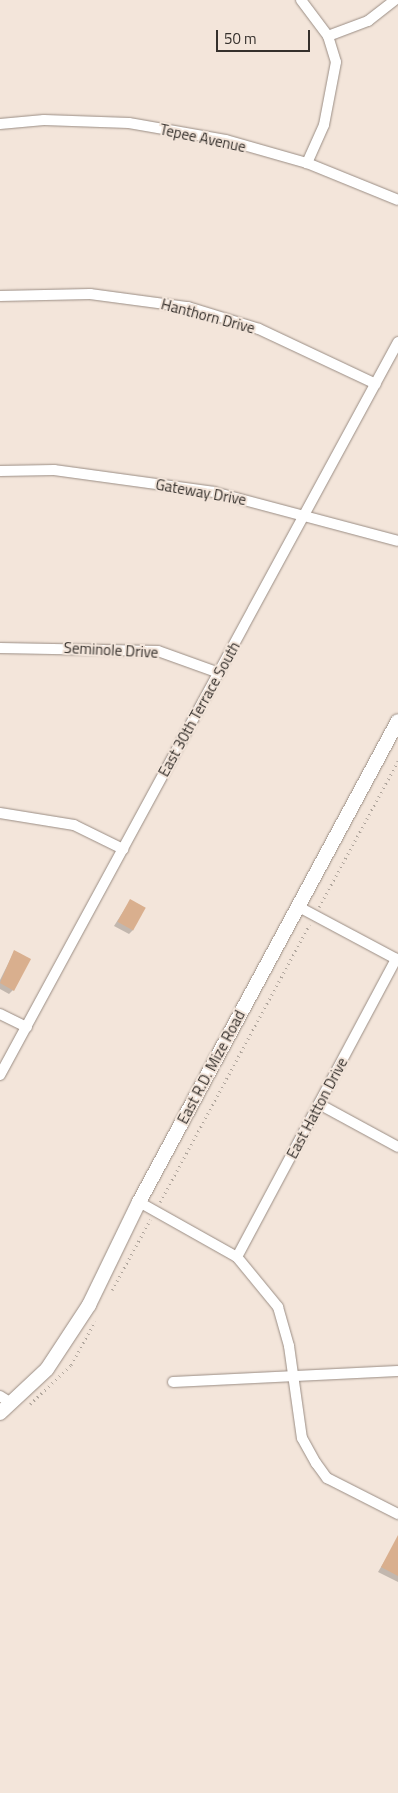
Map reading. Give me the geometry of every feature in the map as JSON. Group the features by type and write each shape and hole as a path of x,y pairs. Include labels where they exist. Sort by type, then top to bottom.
{"main road":[{"name":"East R.D. Mize Road","path":"0,1413 5,1400 47,1369 89,1305 139,1202 398,721"}],"street":[{"path":"302,0 328,36 336,80 324,125 307,163"},
{"path":"328,36 368,21 395,0"},
{"name":"Tepee Avenue","path":"0,124 44,120 129,123 226,140 307,163 398,200"},
{"name":"Hanthorn Drive","path":"0,296 90,294 188,307 259,329 376,384"},
{"name":"East 30th Terrace South","path":"0,1075 306,515 398,342"},
{"name":"Gateway Drive","path":"0,471 54,470 214,492 398,541"},
{"name":"Seminole Drive","path":"0,648 158,652 181,656 219,673"},
{"path":"0,812 74,824 123,849"},
{"path":"297,906 397,960"},
{"name":"East Hatton Drive","path":"238,1257 397,960"},
{"path":"0,1014 27,1027"},
{"path":"319,1104 398,1148"},
{"path":"139,1202 238,1257 278,1307 302,1438 327,1478 398,1514"},
{"path":"173,1382 292,1378 398,1371"}],"path":[{"path":"110,1294 398,761"},
{"path":"28,1406 71,1365 97,1318"}],"building":[{"path":"130,899 146,908 133,930 117,922"},
{"path":"14,950 31,959 14,991 0,983"},
{"path":"398,1535 398,1576 381,1567"}]}
